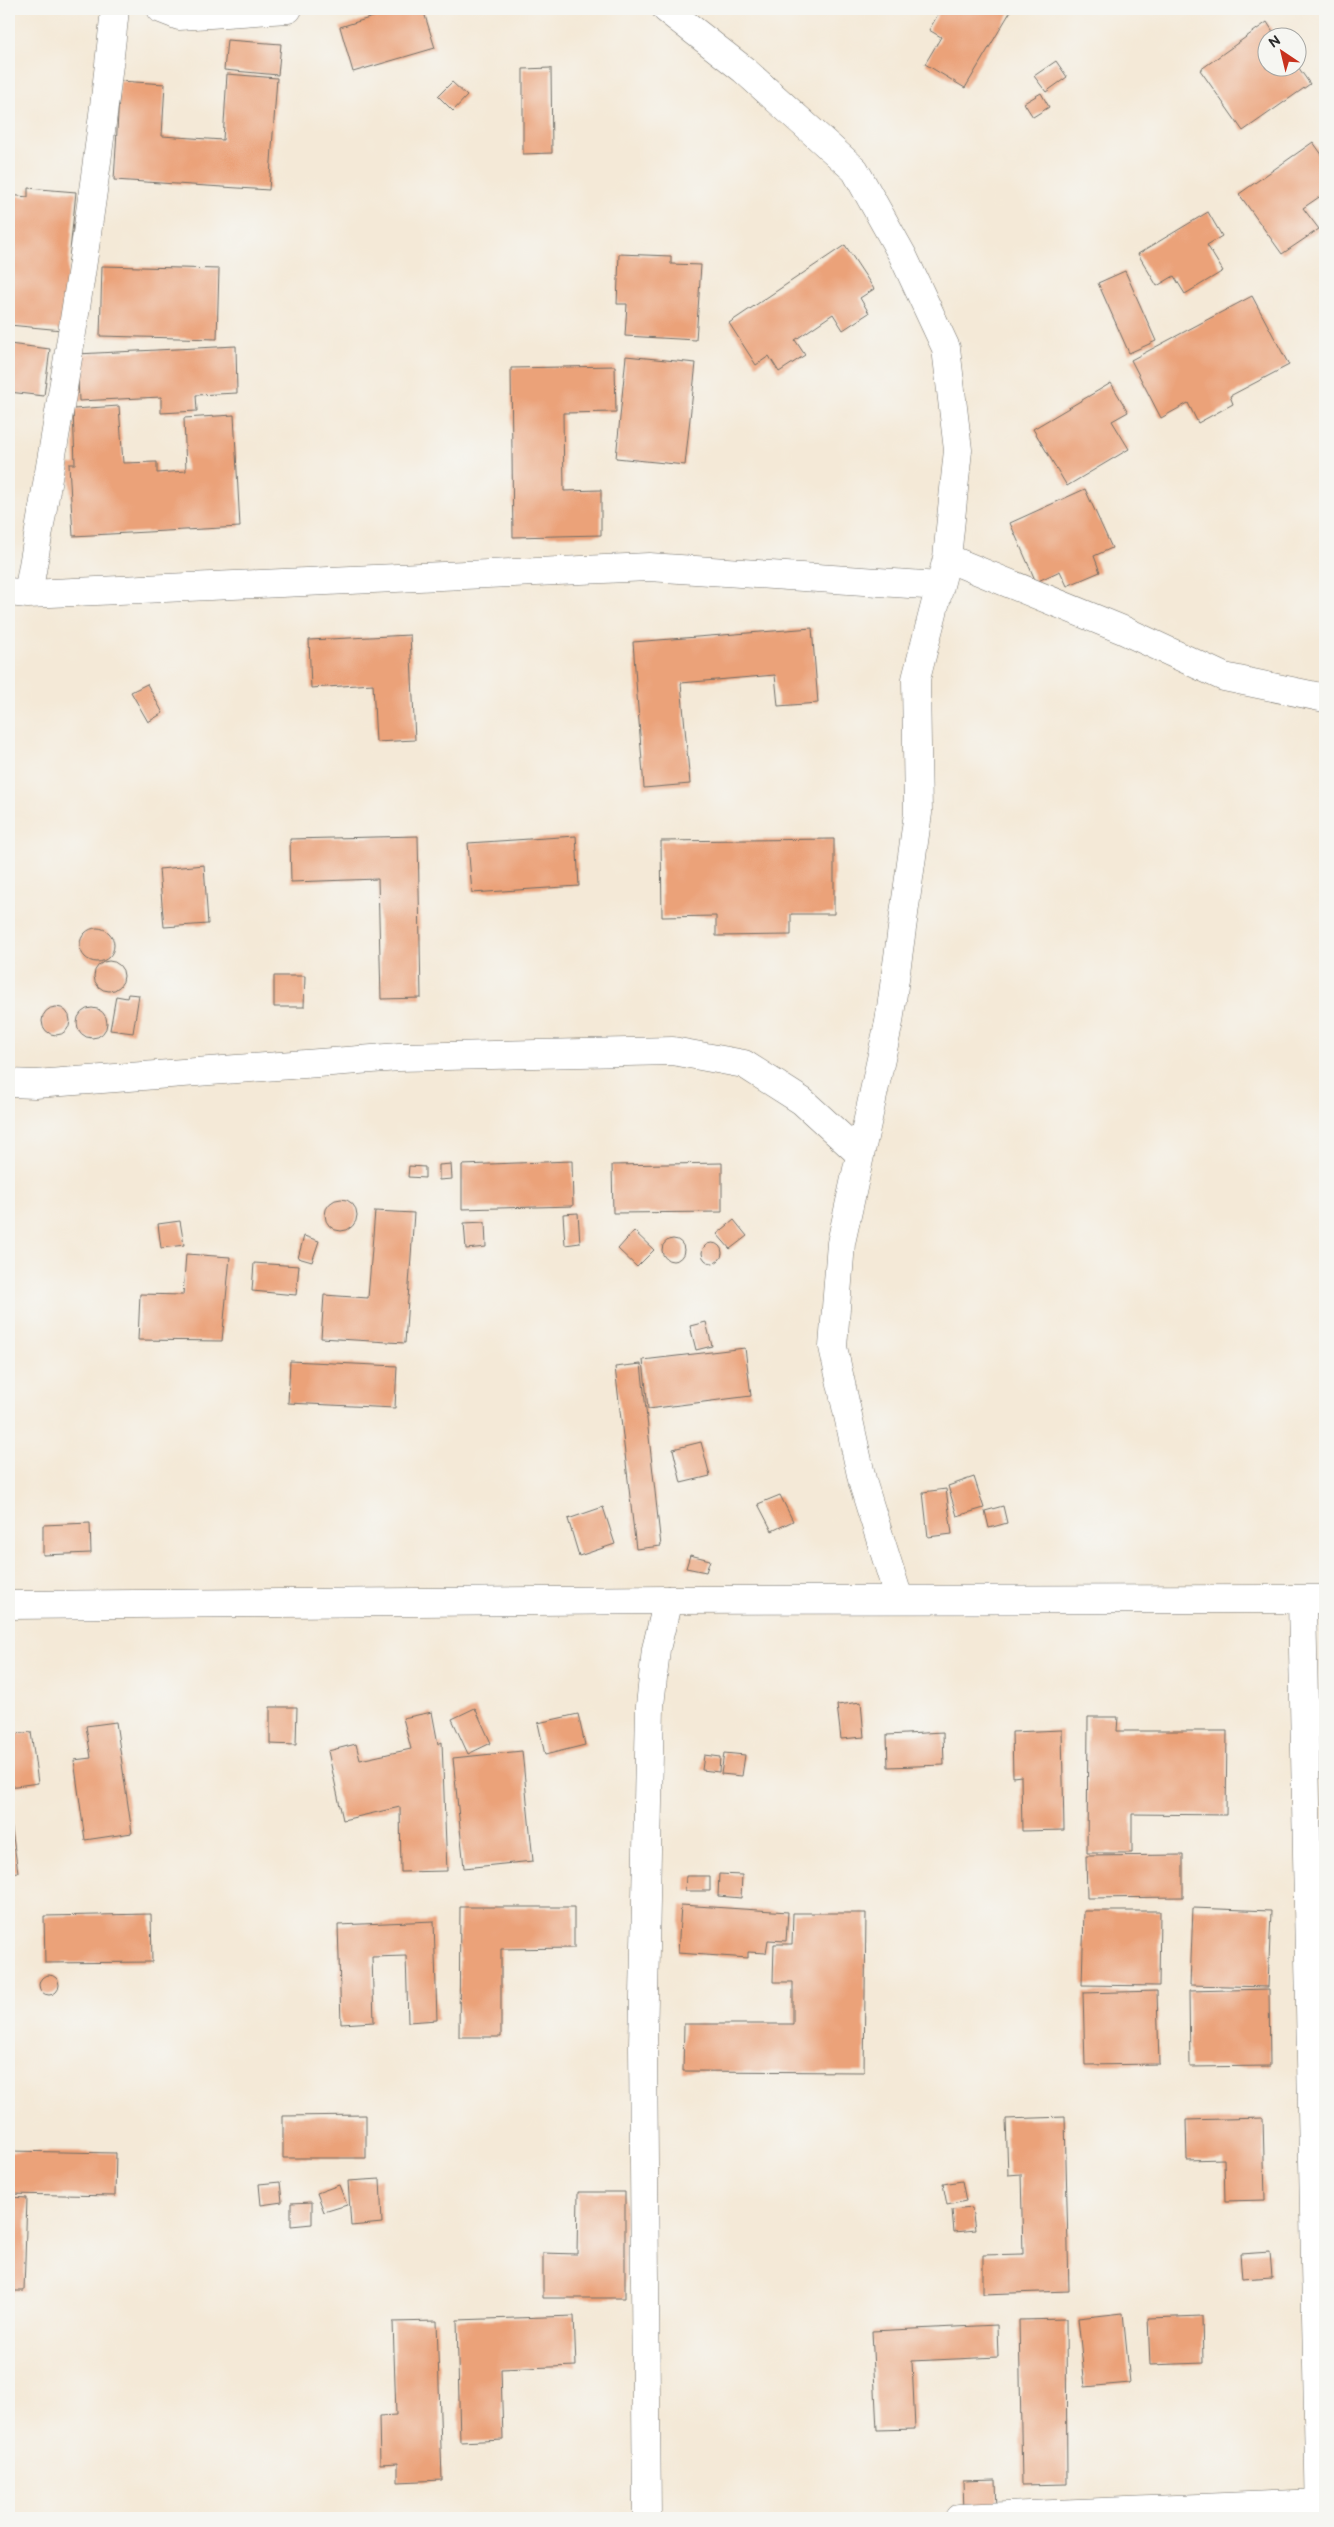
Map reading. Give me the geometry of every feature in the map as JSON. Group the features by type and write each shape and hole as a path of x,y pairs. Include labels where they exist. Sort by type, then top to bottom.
{"street":[{"path":"114,9 103,122 75,311 18,593 649,567 940,586"},
{"path":"161,9 180,16 288,9"},
{"path":"666,9 744,70 855,170 903,256 946,348 958,450 947,558 916,679 918,813 889,1022 841,1242 833,1347 862,1484 899,1599"},
{"path":"947,558 1123,630 1224,676 1325,698"},
{"path":"9,1083 35,1084 399,1057 673,1051 744,1064 802,1101 860,1154"},
{"path":"9,1605 668,1600 1314,1599 1320,2511 959,2518"},
{"path":"647,2518 643,2045 649,1726 656,1649 668,1600"}],"building":[{"path":"399,9 423,9 435,48 353,72 340,27"},
{"path":"941,9 1012,9 965,88 925,64 941,37 929,30"},
{"path":"1267,22 1271,28 1259,28"},
{"path":"1256,30 1256,78 1306,78 1310,84 1243,131 1200,70"},
{"path":"227,40 281,44 278,75 224,70"},
{"path":"1056,61 1067,77 1046,92 1034,76"},
{"path":"551,68 552,153 523,154 523,69"},
{"path":"227,74 277,78 269,190 114,180 120,81 165,84 162,136 223,140"},
{"path":"452,82 467,96 453,111 438,96"},
{"path":"1041,93 1049,107 1033,117 1024,103"},
{"path":"1313,142 1325,159 1325,193 1303,208 1319,229 1282,254 1239,194"},
{"path":"28,188 76,192 62,330 9,325 9,195 28,197"},
{"path":"1208,212 1222,236 1207,245 1223,271 1185,294 1174,276 1157,286 1138,254"},
{"path":"845,245 874,289 860,298 869,313 843,330 833,314 795,340 805,355 779,372 769,356 756,365 729,323"},
{"path":"619,254 671,256 671,264 701,265 696,340 625,336 627,304 617,304"},
{"path":"102,266 219,269 217,339 100,336"},
{"path":"1125,271 1156,341 1129,353 1098,283"},
{"path":"1252,296 1289,365 1230,396 1233,404 1198,423 1188,403 1161,418 1131,360"},
{"path":"9,344 50,349 44,396 9,392"},
{"path":"236,346 237,393 196,395 197,411 161,413 161,397 79,401 77,354"},
{"path":"626,356 696,363 685,465 616,458"},
{"path":"615,366 616,412 563,413 564,491 601,490 601,535 513,537 511,368"},
{"path":"1111,383 1128,412 1112,421 1129,449 1067,486 1033,429"},
{"path":"119,406 123,463 157,462 157,473 186,471 184,418 234,415 240,527 73,536 69,464 75,464 73,409"},
{"path":"1085,489 1112,548 1094,556 1100,572 1067,586 1060,571 1036,582 1010,523"},
{"path":"812,628 818,703 778,706 775,675 681,683 690,784 644,788 633,642"},
{"path":"410,635 415,740 376,742 373,684 311,688 309,640"},
{"path":"147,684 163,713 148,722 131,692"},
{"path":"418,836 421,998 381,999 378,879 291,882 290,839"},
{"path":"576,836 579,886 472,893 468,843"},
{"path":"834,839 834,914 791,914 791,935 716,936 716,916 662,917 661,841"},
{"path":"204,865 208,924 164,927 159,869"},
{"path":"97,928 109,933 114,945 109,957 97,962 85,957 80,945 85,933"},
{"path":"109,961 120,965 124,976 120,987 109,991 98,987 94,976 98,965"},
{"path":"274,976 305,976 304,1007 274,1007"},
{"path":"128,994 139,995 133,1033 110,1030 116,996 127,998"},
{"path":"56,1007 66,1011 70,1021 66,1031 56,1035 46,1031 42,1021 46,1011"},
{"path":"92,1008 103,1012 107,1023 103,1034 92,1038 81,1034 77,1023 81,1012"},
{"path":"572,1161 573,1206 462,1209 462,1165"},
{"path":"722,1163 722,1212 613,1213 612,1165"},
{"path":"451,1164 452,1179 439,1180 439,1165"},
{"path":"409,1166 425,1167 425,1178 408,1177"},
{"path":"341,1199 347,1200 352,1204 356,1209 356,1221 352,1226 347,1230 341,1231 335,1230 330,1226 326,1221 325,1215 326,1209 330,1204 335,1200"},
{"path":"375,1211 414,1213 405,1343 321,1338 324,1295 368,1298"},
{"path":"578,1213 580,1243 565,1245 563,1214"},
{"path":"734,1220 747,1236 730,1249 717,1234"},
{"path":"180,1221 184,1245 161,1248 158,1224"},
{"path":"485,1222 486,1247 466,1249 464,1223"},
{"path":"634,1231 654,1250 637,1267 618,1249"},
{"path":"304,1236 319,1241 312,1262 298,1258"},
{"path":"673,1239 681,1242 684,1250 681,1258 673,1261 665,1258 662,1250 665,1242"},
{"path":"712,1243 719,1246 722,1253 719,1260 712,1263 705,1260 702,1253 705,1246"},
{"path":"186,1254 230,1257 222,1341 138,1340 140,1294 183,1295"},
{"path":"254,1263 299,1266 296,1295 252,1291"},
{"path":"706,1322 712,1346 696,1350 690,1326"},
{"path":"745,1348 751,1396 648,1409 643,1360"},
{"path":"290,1361 397,1366 395,1408 288,1403"},
{"path":"641,1364 661,1546 636,1549 615,1367"},
{"path":"701,1442 710,1476 681,1483 673,1449"},
{"path":"974,1477 984,1508 957,1516 948,1486"},
{"path":"946,1489 952,1534 928,1537 923,1492"},
{"path":"780,1495 793,1521 772,1531 758,1504"},
{"path":"1003,1506 1007,1523 989,1528 985,1511"},
{"path":"603,1507 615,1544 579,1556 568,1519"},
{"path":"90,1523 91,1553 43,1555 43,1525"},
{"path":"690,1555 710,1560 706,1572 686,1568"},
{"path":"861,1702 864,1737 841,1739 837,1705"},
{"path":"270,1707 297,1707 296,1745 270,1744"},
{"path":"475,1708 491,1743 468,1754 452,1719"},
{"path":"432,1712 438,1744 442,1742 447,1871 401,1872 400,1807 343,1820 328,1751 356,1744 360,1760 411,1749 403,1718"},
{"path":"578,1714 585,1745 545,1755 538,1723"},
{"path":"1088,1717 1118,1717 1117,1731 1227,1731 1226,1815 1132,1814 1132,1853 1087,1853"},
{"path":"116,1722 132,1833 85,1840 74,1760 91,1758 86,1726"},
{"path":"1062,1730 1064,1830 1022,1831 1021,1776 1013,1777 1012,1732"},
{"path":"31,1732 38,1783 9,1787 9,1735"},
{"path":"943,1732 944,1765 888,1767 887,1735"},
{"path":"522,1751 533,1861 464,1868 453,1758"},
{"path":"724,1753 745,1755 742,1776 721,1774"},
{"path":"704,1755 720,1757 719,1772 702,1770"},
{"path":"9,1809 18,1872 9,1873"},
{"path":"1183,1855 1183,1897 1087,1898 1086,1856"},
{"path":"719,1874 742,1875 741,1898 718,1896"},
{"path":"686,1876 710,1876 710,1891 685,1891"},
{"path":"681,1905 788,1912 786,1941 768,1940 766,1953 748,1952 748,1958 678,1953"},
{"path":"460,1907 574,1907 574,1948 501,1949 501,2037 459,2037"},
{"path":"1193,1908 1271,1911 1268,1987 1190,1985"},
{"path":"1084,1911 1160,1911 1159,1986 1082,1985"},
{"path":"793,1913 866,1913 864,2072 683,2071 684,2024 793,2024 793,1982 773,1982 774,1944 792,1944"},
{"path":"151,1914 152,1962 45,1963 44,1916"},
{"path":"434,1921 437,2020 408,2022 406,1956 372,1957 374,2022 341,2024 338,1925"},
{"path":"49,1975 56,1978 59,1985 56,1992 49,1995 42,1992 39,1985 42,1978"},
{"path":"1269,1989 1270,2066 1190,2067 1189,1991"},
{"path":"1157,1991 1159,2064 1085,2065 1083,1993"},
{"path":"366,2115 366,2158 283,2158 283,2116"},
{"path":"1065,2117 1069,2291 983,2294 983,2255 1023,2254 1021,2174 1008,2175 1006,2119"},
{"path":"1263,2118 1265,2200 1225,2201 1224,2159 1187,2160 1186,2120"},
{"path":"9,2151 116,2153 115,2196 9,2194"},
{"path":"380,2179 382,2223 351,2226 348,2181"},
{"path":"962,2181 966,2201 947,2205 943,2184"},
{"path":"280,2182 282,2202 261,2205 259,2184"},
{"path":"339,2185 347,2205 324,2212 317,2193"},
{"path":"578,2192 625,2192 625,2298 543,2298 543,2253 577,2254"},
{"path":"9,2197 27,2198 24,2291 9,2291"},
{"path":"312,2202 312,2224 291,2226 291,2203"},
{"path":"972,2208 975,2230 954,2232 952,2210"},
{"path":"1270,2252 1272,2277 1242,2279 1240,2254"},
{"path":"1123,2313 1130,2383 1085,2387 1078,2318"},
{"path":"574,2316 576,2366 501,2369 503,2440 460,2442 457,2320"},
{"path":"1202,2316 1203,2363 1150,2365 1148,2318"},
{"path":"1066,2319 1067,2484 1022,2485 1019,2320"},
{"path":"437,2321 442,2480 398,2482 398,2463 380,2464 379,2416 396,2415 393,2322"},
{"path":"997,2325 998,2357 912,2361 915,2429 877,2430 872,2331"},
{"path":"996,2480 997,2512 964,2513 963,2481"}]}
